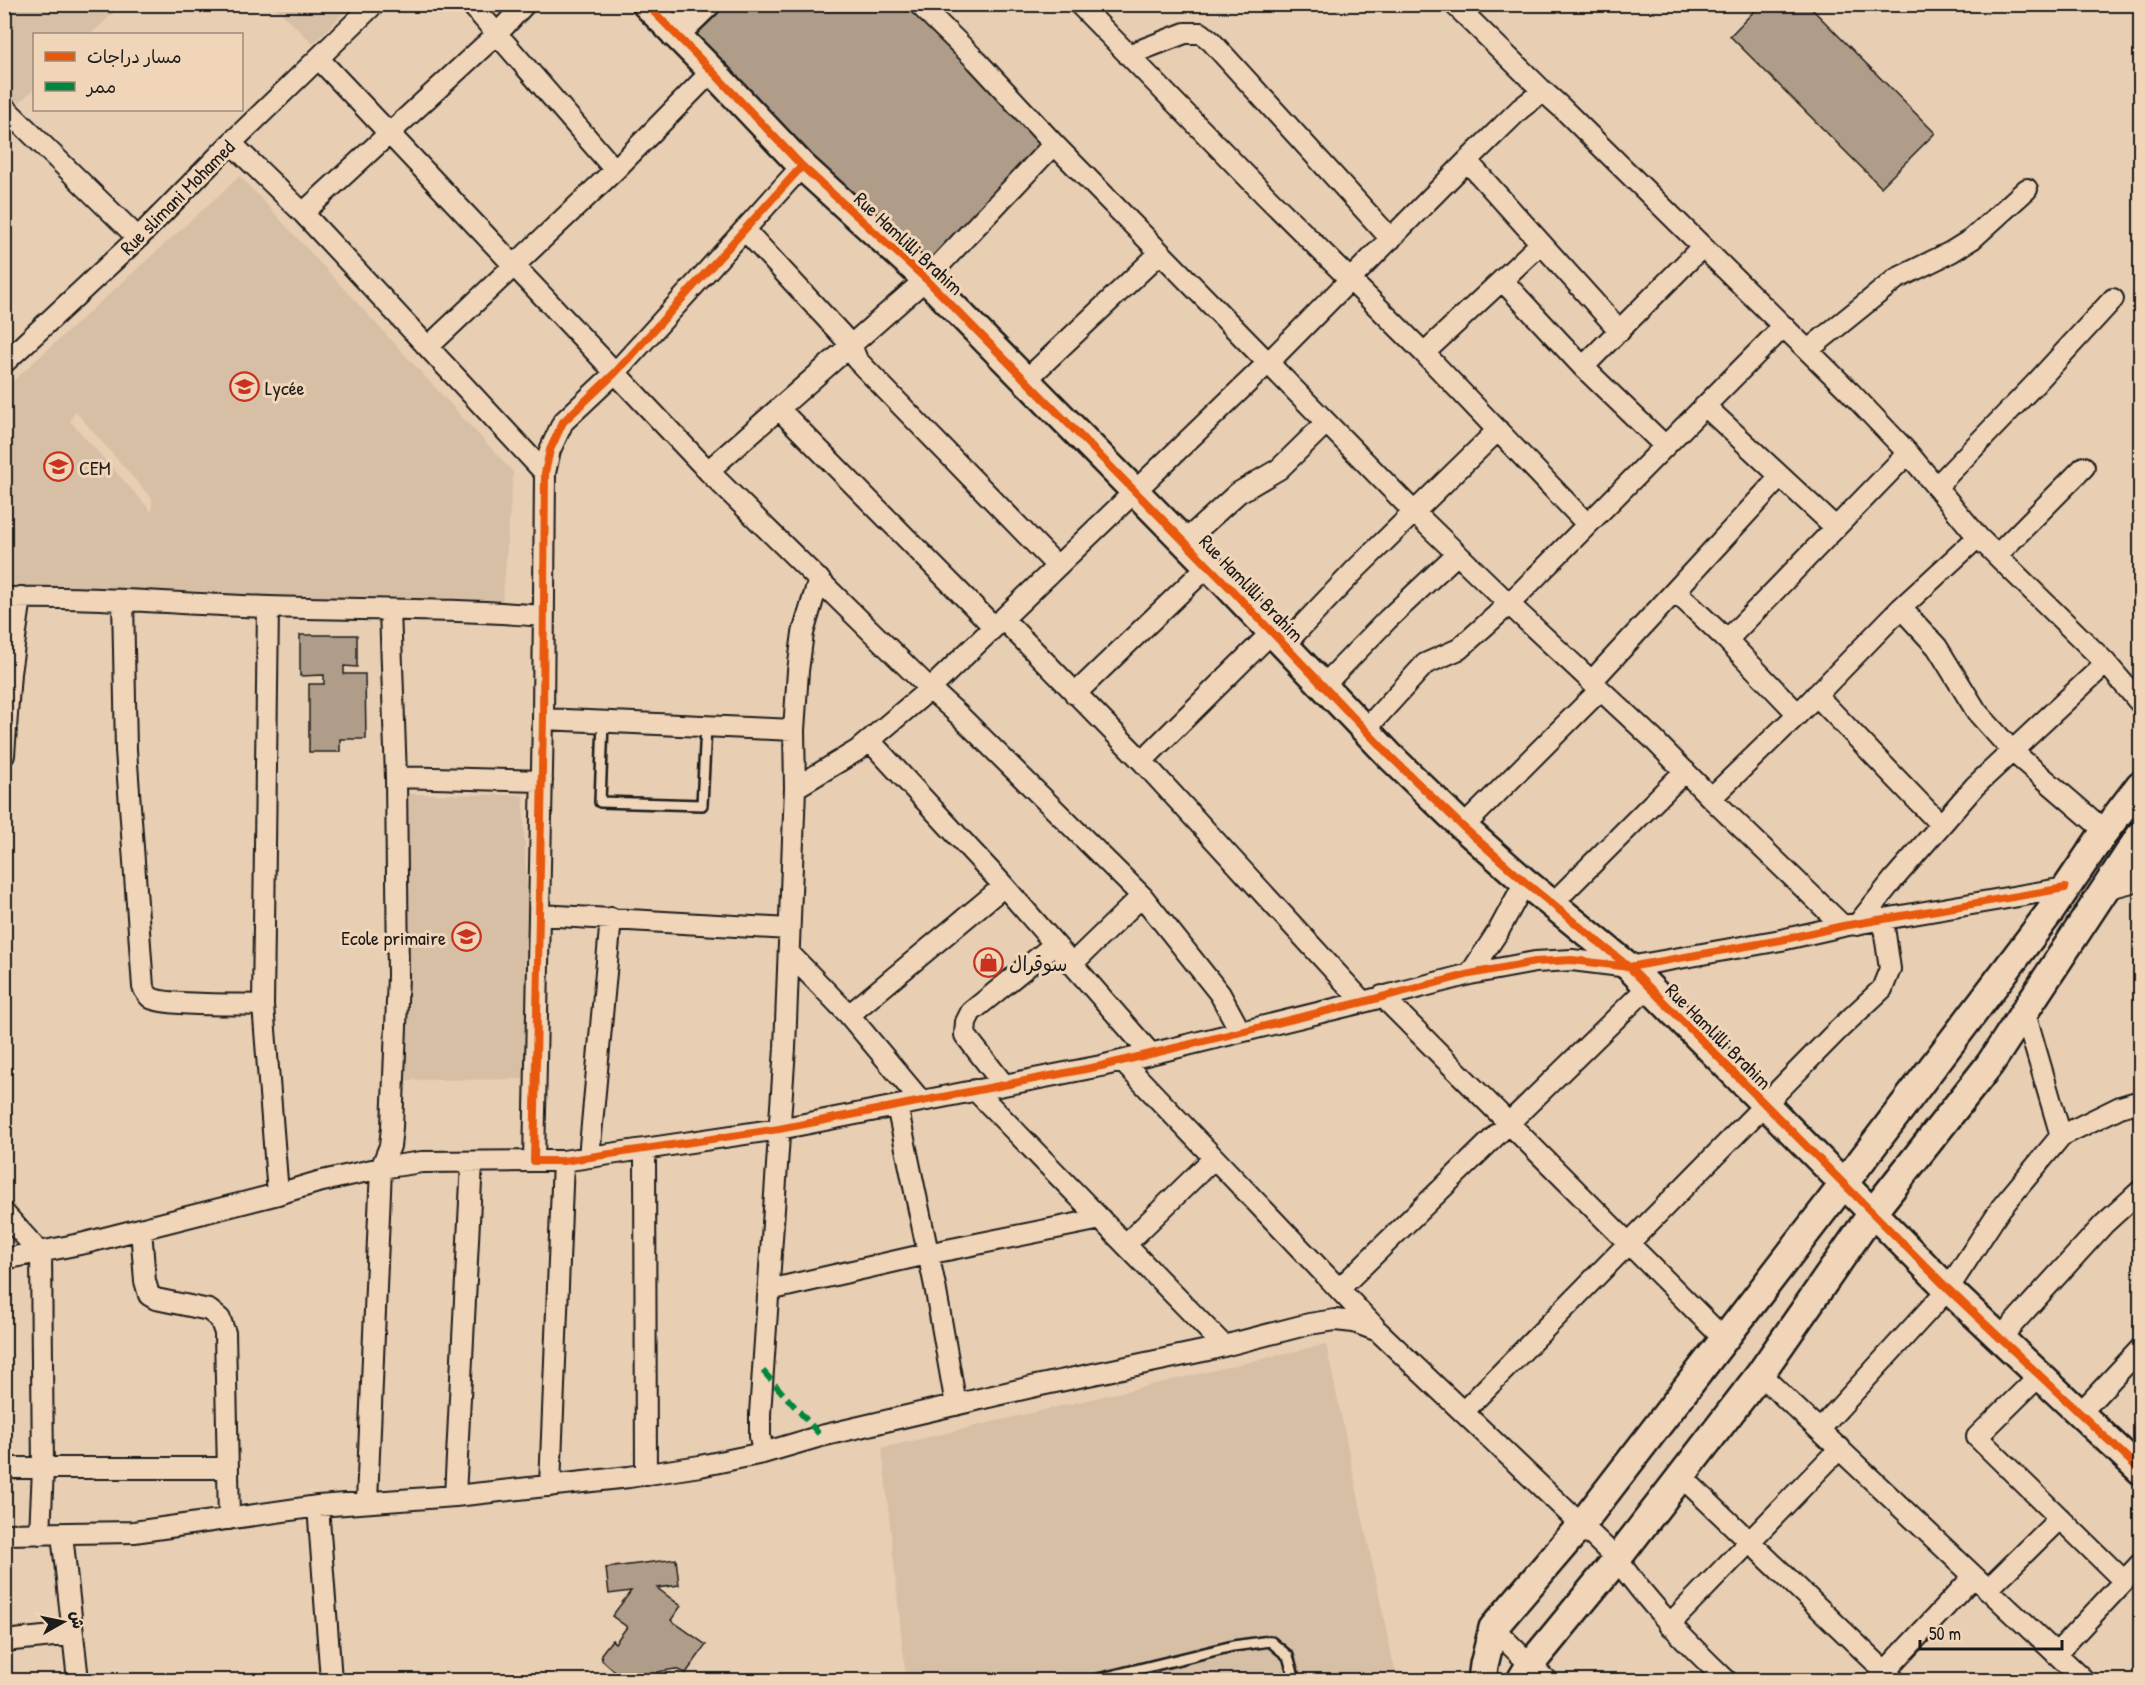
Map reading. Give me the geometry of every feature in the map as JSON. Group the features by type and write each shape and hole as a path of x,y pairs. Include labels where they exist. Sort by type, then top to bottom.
{"street":[{"name":"Rue slimani Mohamed","path":"4,363 138,238 231,143 374,4"},
{"path":"471,4 615,170"},
{"path":"303,213 497,34 525,4"},
{"name":"Rue Hamlilli Brahim","path":"646,4 802,166 926,279 1208,566 1365,730 1463,827 1525,882 1629,967 1948,1289 2041,1374 2140,1470"},
{"path":"675,34 706,4"},
{"path":"919,4 1414,512 1652,738 1711,798 1850,926"},
{"path":"1079,4 1424,353 1587,524"},
{"path":"1454,4 1808,350 1908,453 1978,537 2106,663 2140,703"},
{"path":"1128,55 1185,33 1201,33 1211,41 1391,239"},
{"path":"319,59 708,471 1142,896 1220,994 1240,1031"},
{"path":"428,347 615,170 712,71"},
{"path":"795,788 858,750 930,689 1268,363 1467,161 1543,91"},
{"path":"4,107 138,238"},
{"path":"231,143 303,213 545,473"},
{"path":"708,471 926,279 1054,144"},
{"path":"1467,161 1620,331"},
{"path":"534,1161 540,915 545,473 550,450 563,422 615,373 802,166"},
{"path":"1808,350 1896,279 1972,239 2027,189"},
{"path":"745,230 851,345 857,360 1057,566"},
{"path":"1424,353 1540,244"},
{"path":"1583,367 1702,247"},
{"path":"1026,380 1160,253"},
{"path":"1502,280 1583,367 1665,446"},
{"path":"1936,487 2114,298"},
{"path":"1365,730 1425,664 1460,650 1509,604 1784,326"},
{"path":"1705,406 1835,527"},
{"path":"779,409 1142,760 1363,1002"},
{"path":"1184,542 1238,493 1279,469 1326,423"},
{"path":"1142,760 1356,569 1498,429"},
{"path":"1727,640 1908,453"},
{"path":"1997,555 2085,467"},
{"path":"1463,827 1596,686 1675,591 1780,477"},
{"path":"1711,798 1901,608 1978,537"},
{"path":"1323,686 1388,619 1457,554"},
{"path":"1075,694 1208,566"},
{"path":"764,1453 760,1436 760,1413 785,1048 795,788 794,730 803,633 819,579"},
{"path":"1675,591 1727,640 1797,714"},
{"path":"4,755 13,597 268,607 433,610 543,616"},
{"path":"123,600 126,750 143,987 146,994 153,999 263,1005"},
{"path":"268,607 263,1005 278,1194"},
{"path":"1901,608 1937,647 1977,712 2012,751 2105,831"},
{"path":"368,1501 381,1168 390,1146 392,1127 397,1000 396,777 390,610"},
{"path":"1850,926 1975,786 2106,663"},
{"path":"1816,695 1940,824"},
{"path":"543,719 794,730"},
{"path":"870,741 1004,886 1151,1054"},
{"path":"1552,904 1685,771"},
{"path":"396,777 542,781"},
{"path":"1482,1680 1493,1628 1581,1525 1843,1185 2050,912 2105,831 2140,785"},
{"path":"1493,1628 1532,1675 1617,1559 1760,1374 1873,1212 1990,1065 2140,836"},
{"path":"2106,889 2140,880"},
{"path":"1470,974 1499,930 1525,882"},
{"path":"849,1015 1004,886"},
{"path":"4,1259 41,1254 318,1182 381,1168 422,1162 563,1161 779,1129 1122,1061 1470,974 1535,962 1572,960 1629,967 2065,888"},
{"path":"1072,964 1142,896"},
{"path":"2050,912 2080,928"},
{"path":"540,915 789,929"},
{"path":"589,1157 611,918"},
{"path":"1463,1412 1764,1104 1882,989 1890,969 1883,920"},
{"path":"1004,1085 965,1035 966,1022 971,1012 1055,944"},
{"path":"789,953 849,1015 921,1101"},
{"path":"1339,1289 1648,987"},
{"path":"1382,996 1724,1339"},
{"path":"2025,1013 2061,1136"},
{"path":"1122,1061 1378,1331 1617,1559 1638,1589 1669,1625 1726,1680"},
{"path":"975,1090 1224,1346"},
{"path":"1820,1429 1948,1289 2001,1208 2061,1136 2120,1107 2140,1101"},
{"path":"897,1106 956,1405"},
{"path":"645,1150 646,1475"},
{"path":"1125,1244 1214,1158"},
{"path":"550,1486 563,1161"},
{"path":"455,1496 472,1162"},
{"path":"2001,1337 2104,1224 2140,1191"},
{"path":"4,1213 41,1254 43,1468 40,1534"},
{"path":"769,1290 927,1254 1101,1219"},
{"path":"141,1229 145,1281 149,1295 156,1299 209,1310 220,1319 225,1334 229,1519"},
{"path":"4,1534 134,1532 318,1506 455,1496 646,1475 764,1453 821,1436 1224,1346 1309,1324 1335,1320 1365,1324 1378,1331"},
{"path":"2081,1412 2140,1349"},
{"path":"1760,1374 2056,1654 2071,1676"},
{"path":"2041,1374 1977,1437 2124,1581"},
{"path":"1669,1625 1840,1448"},
{"path":"4,1468 228,1468"},
{"path":"1682,1476 1885,1678 1980,1584 2060,1518"},
{"path":"318,1506 331,1680"},
{"path":"62,1534 78,1680"},
{"path":"2056,1654 2140,1564"},
{"path":"4,1641 73,1634"}],"lane":[{"path":"603,722 600,802 702,805 706,726"},
{"path":"1094,1680 1233,1646 1270,1641 1287,1656 1295,1680"}],"shaded area":[{"path":"5,4 122,5 92,33 33,33 33,90 19,103 5,89"},
{"path":"273,5 352,5 313,44"},
{"name":"Lycée","path":"240,176 513,472 502,609 5,594 4,389","holes":["75,411 152,499 152,512 70,421"]},
{"name":"Ecole primaire","path":"408,794 523,795 534,1079 404,1080"},
{"path":"1326,1344 1397,1680 906,1680 882,1448"}],"building":[{"path":"706,4 919,4 1054,144 926,279 675,34"},
{"path":"1761,4 1807,4 1935,133 1881,187 1730,36"},
{"path":"300,635 357,635 357,667 344,666 344,674 365,674 366,739 340,739 340,752 309,752 309,684 324,684 324,675 300,676"},
{"path":"676,1559 679,1585 657,1588 681,1606 671,1620 706,1645 686,1673 675,1669 657,1672 659,1680 646,1680 644,1673 621,1677 602,1660 601,1654 612,1640 615,1643 627,1627 612,1616 631,1591 609,1594 606,1568"}],"marked path":[{"path":"763,1371 821,1436"}],"cycle path":[{"path":"646,4 802,166 926,279 1228,586 1391,757 1463,827 1525,882 1629,967 1948,1289 2140,1470"},
{"path":"802,166 615,373 563,422 550,450 545,473 543,719 534,1161 563,1161 779,1129 1101,1066 1470,974 1535,962 1572,960 1629,967 1781,940 1843,926 2065,888"}],"place":[{"name":"Lycée","path":"244,387"},
{"name":"CEM","path":"58,467"},
{"name":"Ecole primaire","path":"467,937"},
{"name":"سوقرال","path":"988,963"}]}
